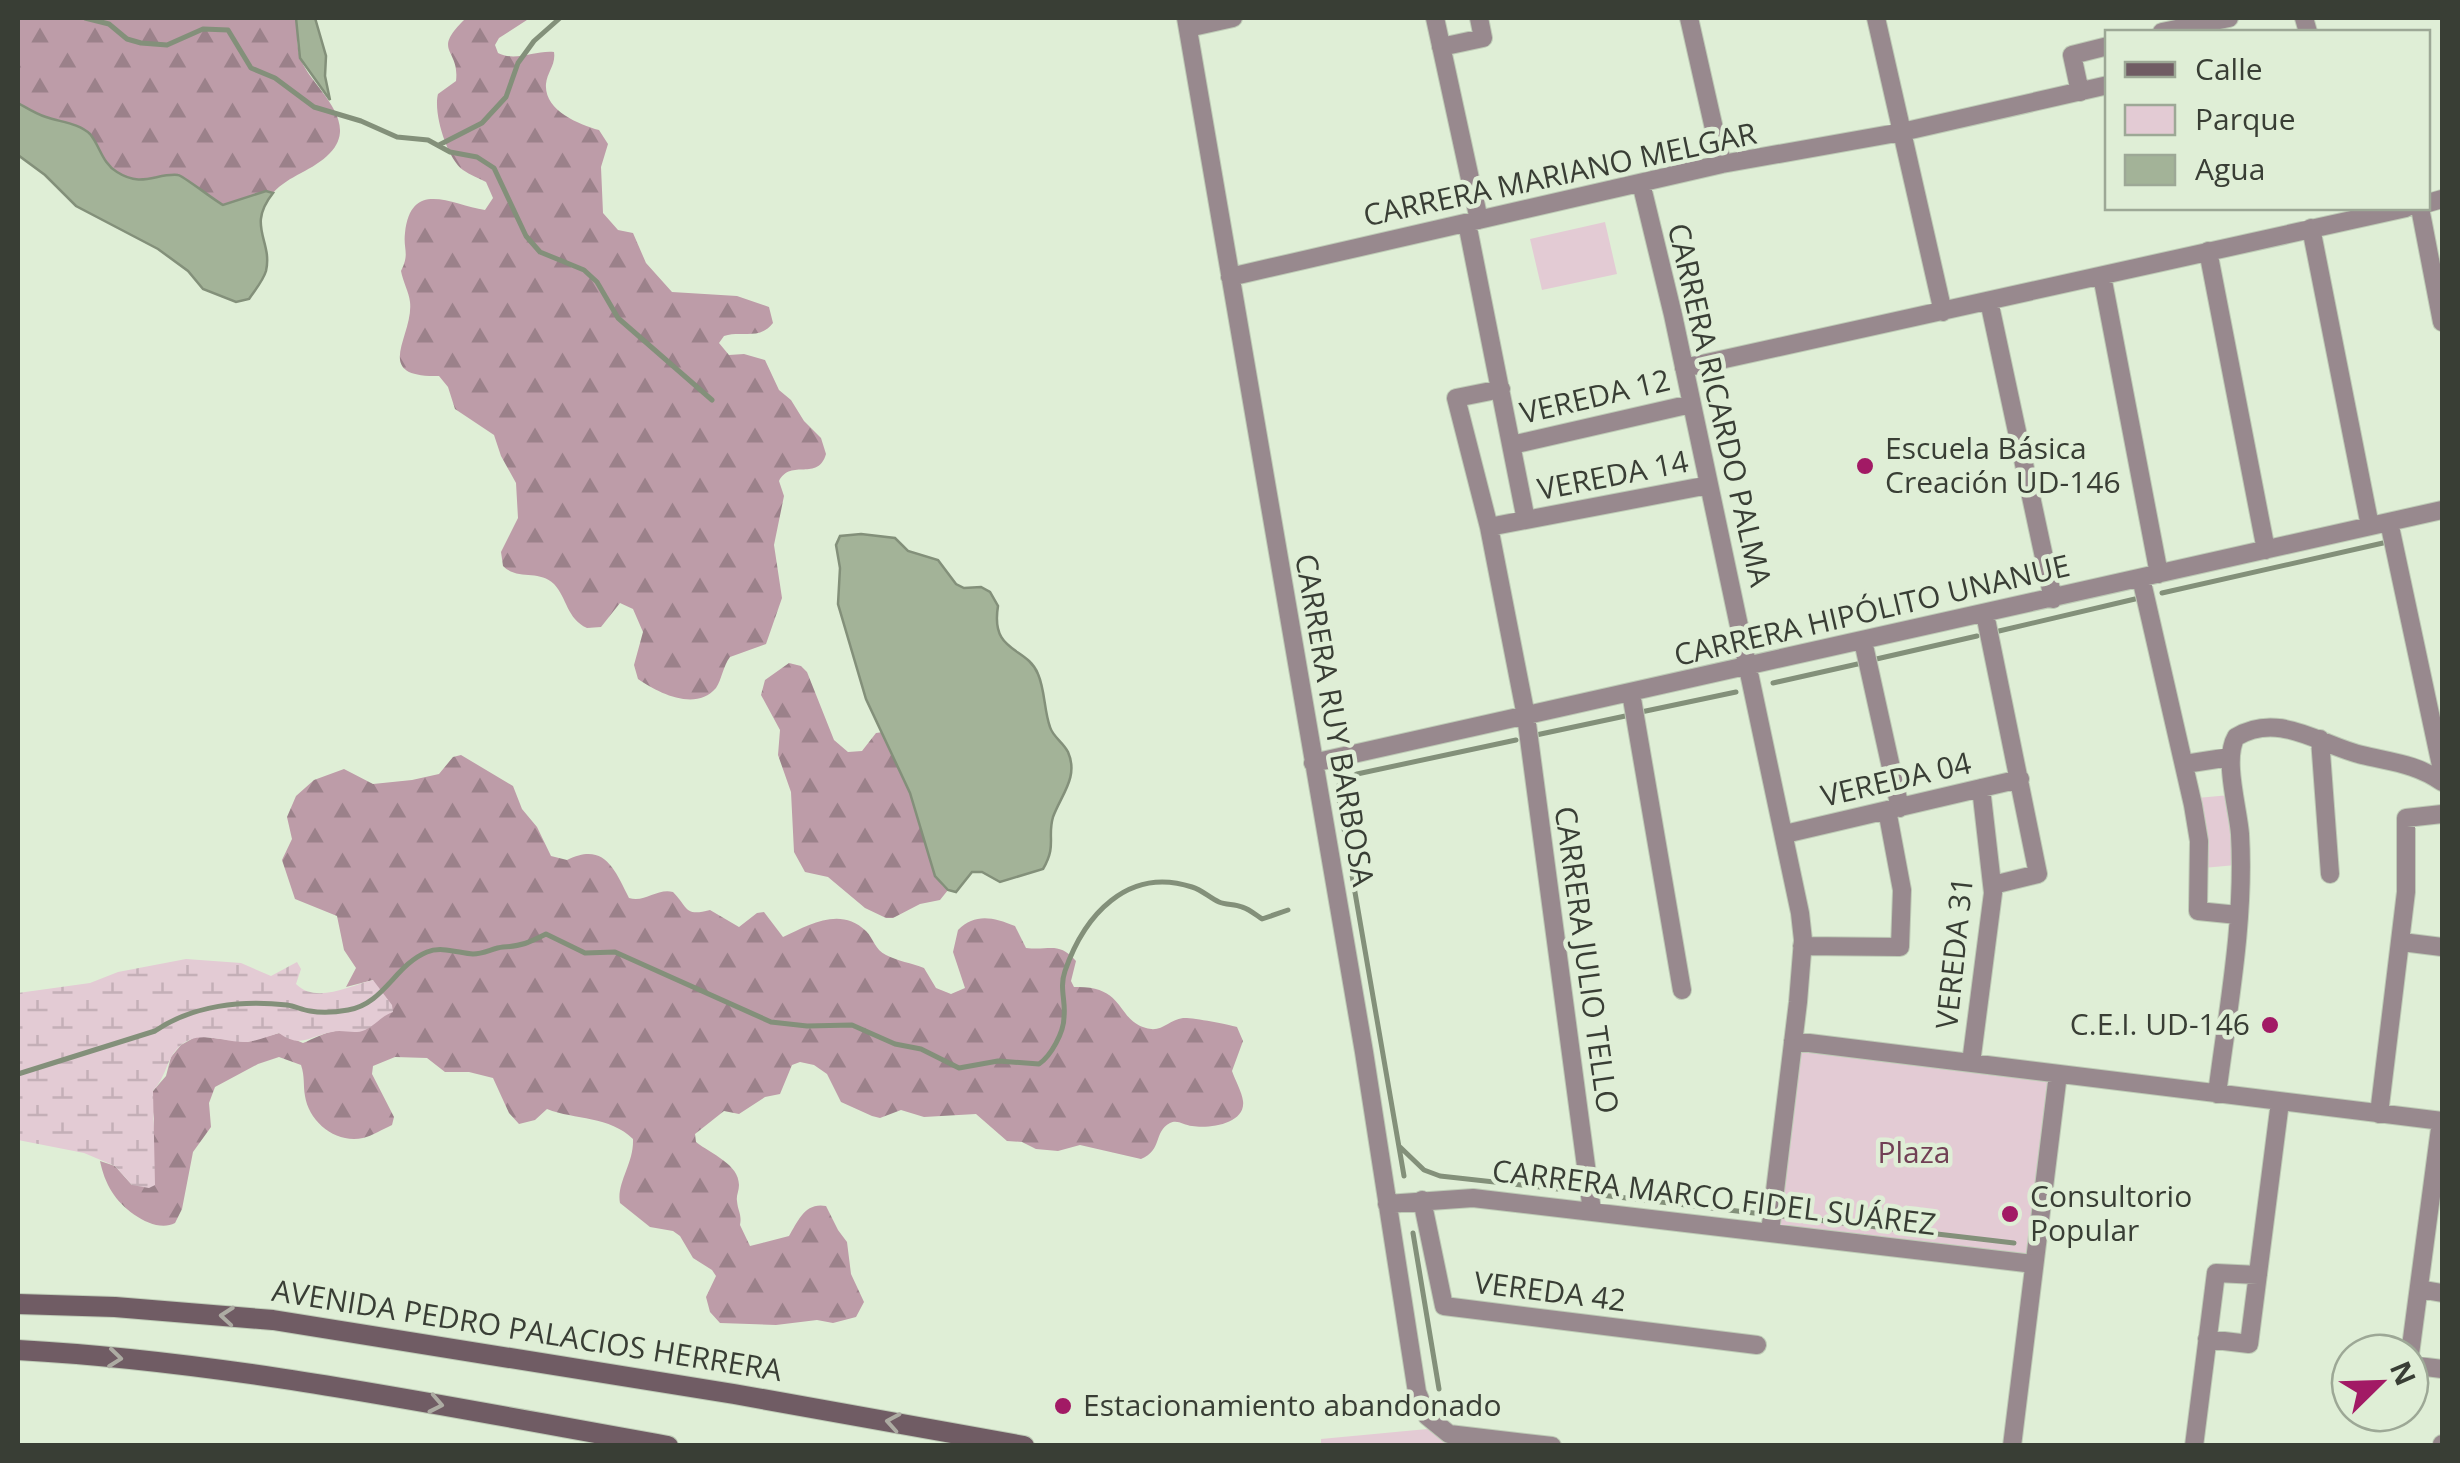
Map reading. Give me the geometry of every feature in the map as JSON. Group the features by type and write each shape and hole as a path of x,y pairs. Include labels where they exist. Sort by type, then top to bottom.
{"main road":[{"name":"AVENIDA PEDRO PALACIOS HERRERA","path":"18,1304 115,1307 272,1320 734,1394 1024,1446"},
{"path":"18,1350 161,1363 349,1388 668,1446"}],"street":[{"path":"1187,23 1233,18"},
{"path":"1435,18 1526,520"},
{"path":"1442,48 1483,38 1479,18"},
{"path":"1689,18 1722,164"},
{"path":"1876,18 1942,312"},
{"path":"2172,30 2229,18"},
{"name":"CARRERA RUY BARBOSA","path":"1187,23 1364,1052 1417,1392 1421,1407 1438,1428 1449,1434 1552,1446"},
{"path":"2080,92 2072,55 2105,47"},
{"name":"CARRERA MARIANO MELGAR","path":"1230,277 1722,164 1902,132 2105,86"},
{"name":"CARRERA RICARDO PALMA","path":"1641,183 1800,912 1802,946 1770,1232"},
{"path":"1684,368 2311,228 2349,214 2387,210"},
{"path":"2420,210 2442,322"},
{"path":"2311,228 2370,526"},
{"path":"2208,251 2266,550"},
{"path":"2102,276 2198,842 2198,911 2238,915"},
{"path":"1989,301 2053,598"},
{"name":"CARRERA JULIO TELLO","path":"1500,388 1456,398 1489,528 1526,716 1592,1211"},
{"name":"VEREDA 12","path":"1512,445 1691,404"},
{"name":"VEREDA 14","path":"1489,528 1709,485"},
{"name":"CARRERA HIPÓLITO UNANUE","path":"1312,763 1526,716 1633,707 1748,666 1866,655 1986,614 2442,510"},
{"path":"2389,522 2442,770"},
{"path":"1986,614 2038,874 1993,886"},
{"path":"1802,946 1900,947 1902,890 1894,809 1866,655"},
{"path":"1633,707 1682,990"},
{"path":"2217,1094 2238,915 2240,834 2230,757 2236,737 2263,726 2284,728 2361,755 2417,767 2442,782"},
{"path":"2320,738 2330,874"},
{"path":"2185,764 2230,757"},
{"name":"VEREDA 04","path":"1785,834 2020,778"},
{"name":"VEREDA 31","path":"1971,1063 1993,886 1981,788"},
{"path":"2379,1114 2402,942 2406,818 2442,814"},
{"path":"2402,942 2442,946"},
{"path":"1793,1041 2442,1121 2413,1333"},
{"path":"2012,1446 2058,1074"},
{"path":"2207,1339 2250,1344 2280,1102"},
{"name":"CARRERA MARCO FIDEL SUÁREZ","path":"1387,1204 1474,1198 2034,1264"},
{"name":"VEREDA 42","path":"1422,1200 1444,1306 1757,1344"},
{"path":"2194,1446 2216,1273 2258,1275"},
{"path":"2419,1290 2442,1293"}],"green space":[{"path":"18,18 296,18 300,57 337,115 338,140 323,159 273,193 266,191 223,205 178,175 126,177 108,164 86,130 42,116 18,103"},
{"path":"466,18 530,18 499,38 495,45 498,53 511,56 554,52 546,84 550,101 572,120 599,130 608,144 601,167 603,213 618,230 633,233 646,263 672,292 737,296 769,307 773,323 768,328 724,336 719,343 729,355 744,354 765,360 779,390 821,438 826,454 822,462 811,469 790,471 779,481 784,496 774,545 782,598 766,644 730,657 716,688 698,699 677,698 638,679 634,665 643,632 633,609 620,603 601,627 587,628 571,614 554,584 503,566 501,552 518,518 516,483 494,435 455,409 448,387 439,376 418,375 406,370 401,362 410,315 401,271 409,216 424,200 485,210 493,198 486,182 457,164 443,135 438,112 438,94 456,81 448,44"},
{"path":"1605,222 1617,274 1542,290 1530,239"},
{"path":"789,663 807,672 834,740 848,752 862,751 876,733 883,732 910,793 942,885 948,890 940,900 886,918 865,908 828,877 805,872 794,852 791,792 778,755 780,730 761,695 765,680"},
{"path":"461,755 513,786 522,809 537,827 551,856 567,860 580,855 599,856 613,868 629,898 673,892 691,911 710,910 739,927 764,912 783,937 824,920 846,920 866,931 882,953 924,968 936,988 951,994 965,988 953,952 958,930 985,918 1015,926 1026,948 1059,949 1070,955 1076,961 1071,981 1074,987 1103,991 1136,1024 1156,1029 1187,1018 1237,1027 1243,1041 1232,1071 1242,1097 1242,1109 1233,1120 1216,1125 1170,1123 1161,1131 1152,1151 1141,1159 1080,1145 1058,1151 1036,1149 1022,1142 1007,1141 976,1114 924,1117 901,1110 880,1118 872,1116 841,1102 827,1074 814,1065 792,1065 780,1094 765,1097 739,1114 724,1111 695,1134 696,1142 723,1160 738,1178 740,1225 750,1246 789,1236 807,1210 826,1206 847,1242 851,1274 864,1302 856,1317 833,1323 720,1323 710,1312 706,1297 716,1276 712,1270 693,1258 680,1236 650,1227 620,1203 633,1139 603,1122 547,1109 535,1120 519,1124 509,1113 493,1078 445,1072 427,1058 395,1057 373,1066 372,1074 394,1117 392,1125 353,1139 325,1129 312,1114 301,1065 279,1057 258,1064 215,1087 209,1103 211,1127 193,1152 182,1209 175,1223 149,1223 131,1213 110,1188 100,1161 115,1166 132,1185 154,1185 151,1098 181,1045 197,1036 247,1042 279,1033 303,1043 331,1032 363,1029 381,1017 373,980 346,987 356,968 344,950 337,916 295,899 282,860 292,839 287,817 296,796 314,780 344,769 373,784 412,780 439,774 453,757"},
{"path":"2230,795 2236,865 2203,868 2197,798"},
{"path":"186,959 241,963 271,976 297,962 301,969 296,984 313,993 333,992 373,980 393,1012 361,1031 336,1031 305,1040 293,1040 279,1033 247,1042 201,1037 185,1042 173,1054 153,1091 155,1185 149,1188 132,1185 115,1166 84,1153 18,1140 18,993 90,983 118,972"},
{"name":"Plaza","path":"1793,1041 2058,1074 2034,1264 1770,1232"},
{"path":"1438,1428 1552,1445 1321,1446 1321,1439"}],"water":[{"path":"296,18 315,18 326,56 330,100 300,58"},
{"path":"18,103 42,116 86,130 108,164 126,177 178,175 223,205 266,191 273,193 265,205 261,224 266,271 249,299 236,302 203,289 188,271 158,249 76,206 18,155"},
{"path":"840,536 895,538 908,551 938,560 956,584 990,592 998,606 999,633 1038,674 1050,727 1071,761 1068,786 1051,824 1050,854 1043,869 1000,882 982,872 972,872 956,892 948,890 935,876 910,793 866,699 838,604 840,568 836,545"}],"waterway":[{"path":"85,18 109,24 127,39 141,43 167,45 203,29 228,30 251,68 275,78 314,107 397,137 428,140 450,152 477,157 494,168 526,236 540,252 584,270 597,282 618,318 712,400"},
{"path":"439,145 482,123 506,97 518,63 534,41 560,18"},
{"path":"2162,593 2383,543"},
{"path":"1999,631 2135,599"},
{"path":"1872,660 1977,636"},
{"path":"1773,683 1862,663"},
{"path":"1641,712 1736,692"},
{"path":"1536,735 1630,715"},
{"path":"1404,1176 1339,785 1357,774 1516,740"},
{"path":"18,1074 155,1031 185,1015 218,1006 270,1004 314,1012 348,1010 371,1000 406,966 432,950 477,954 546,934 585,953 615,952 771,1022 852,1025 895,1044 921,1049 959,1068 998,1061 1039,1064 1062,1030 1063,977 1073,951 1096,915 1111,900 1147,884 1169,882 1196,888 1262,919 1288,910"},
{"path":"1400,1147 1424,1170 1440,1176 1576,1191"},
{"path":"1601,1195 1754,1213"},
{"path":"1783,1216 2014,1243"},
{"path":"1413,1233 1439,1389"}],"place":[{"name":"Escuela Básica Creación UD-146","path":"1865,466"},
{"name":"C.E.I. UD-146","path":"2270,1025"},
{"name":"Consultorio Popular","path":"2010,1214"},
{"name":"Estacionamiento abandonado","path":"1063,1406"}]}
